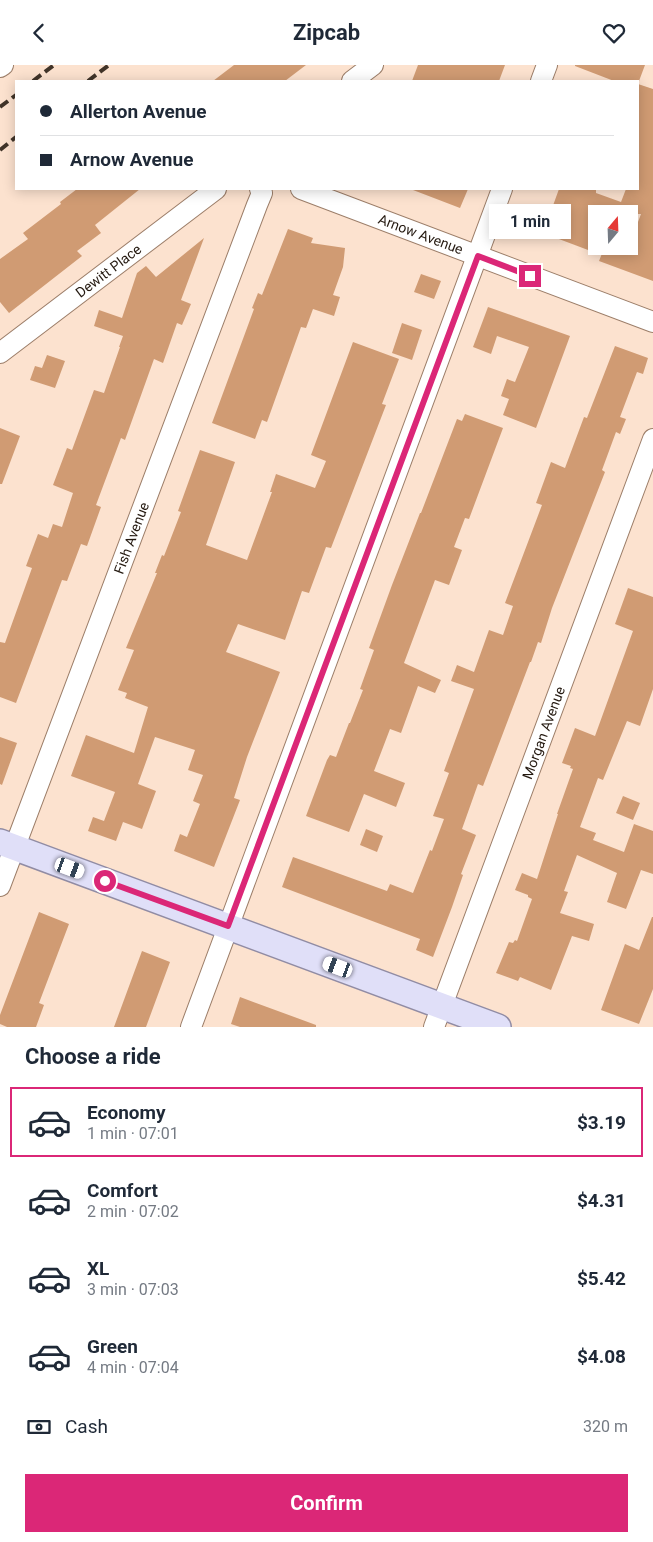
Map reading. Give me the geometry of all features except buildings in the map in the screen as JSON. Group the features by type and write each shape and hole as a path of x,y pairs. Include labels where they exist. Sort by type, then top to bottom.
{"main road":[{"path":"7,845 228,926 438,1017 498,1027"}],"street":[{"path":"353,80 373,65"},
{"path":"541,80 547,65"},
{"name":"Dewitt Place","path":"0,353 215,190"},
{"name":"Fish Avenue","path":"0,886 7,845 260,199 262,193 260,190"},
{"name":"Arnow Avenue","path":"304,190 653,322"},
{"path":"191,1027 502,190"},
{"name":"Morgan Avenue","path":"438,1017 653,439"}],"railway":[{"path":"34,80 54,65"},
{"path":"89,80 109,65"},
{"path":"0,107 15,96"},
{"path":"0,150 15,138"}],"route":[{"path":"105,881 228,926 478,256 530,276"}]}
